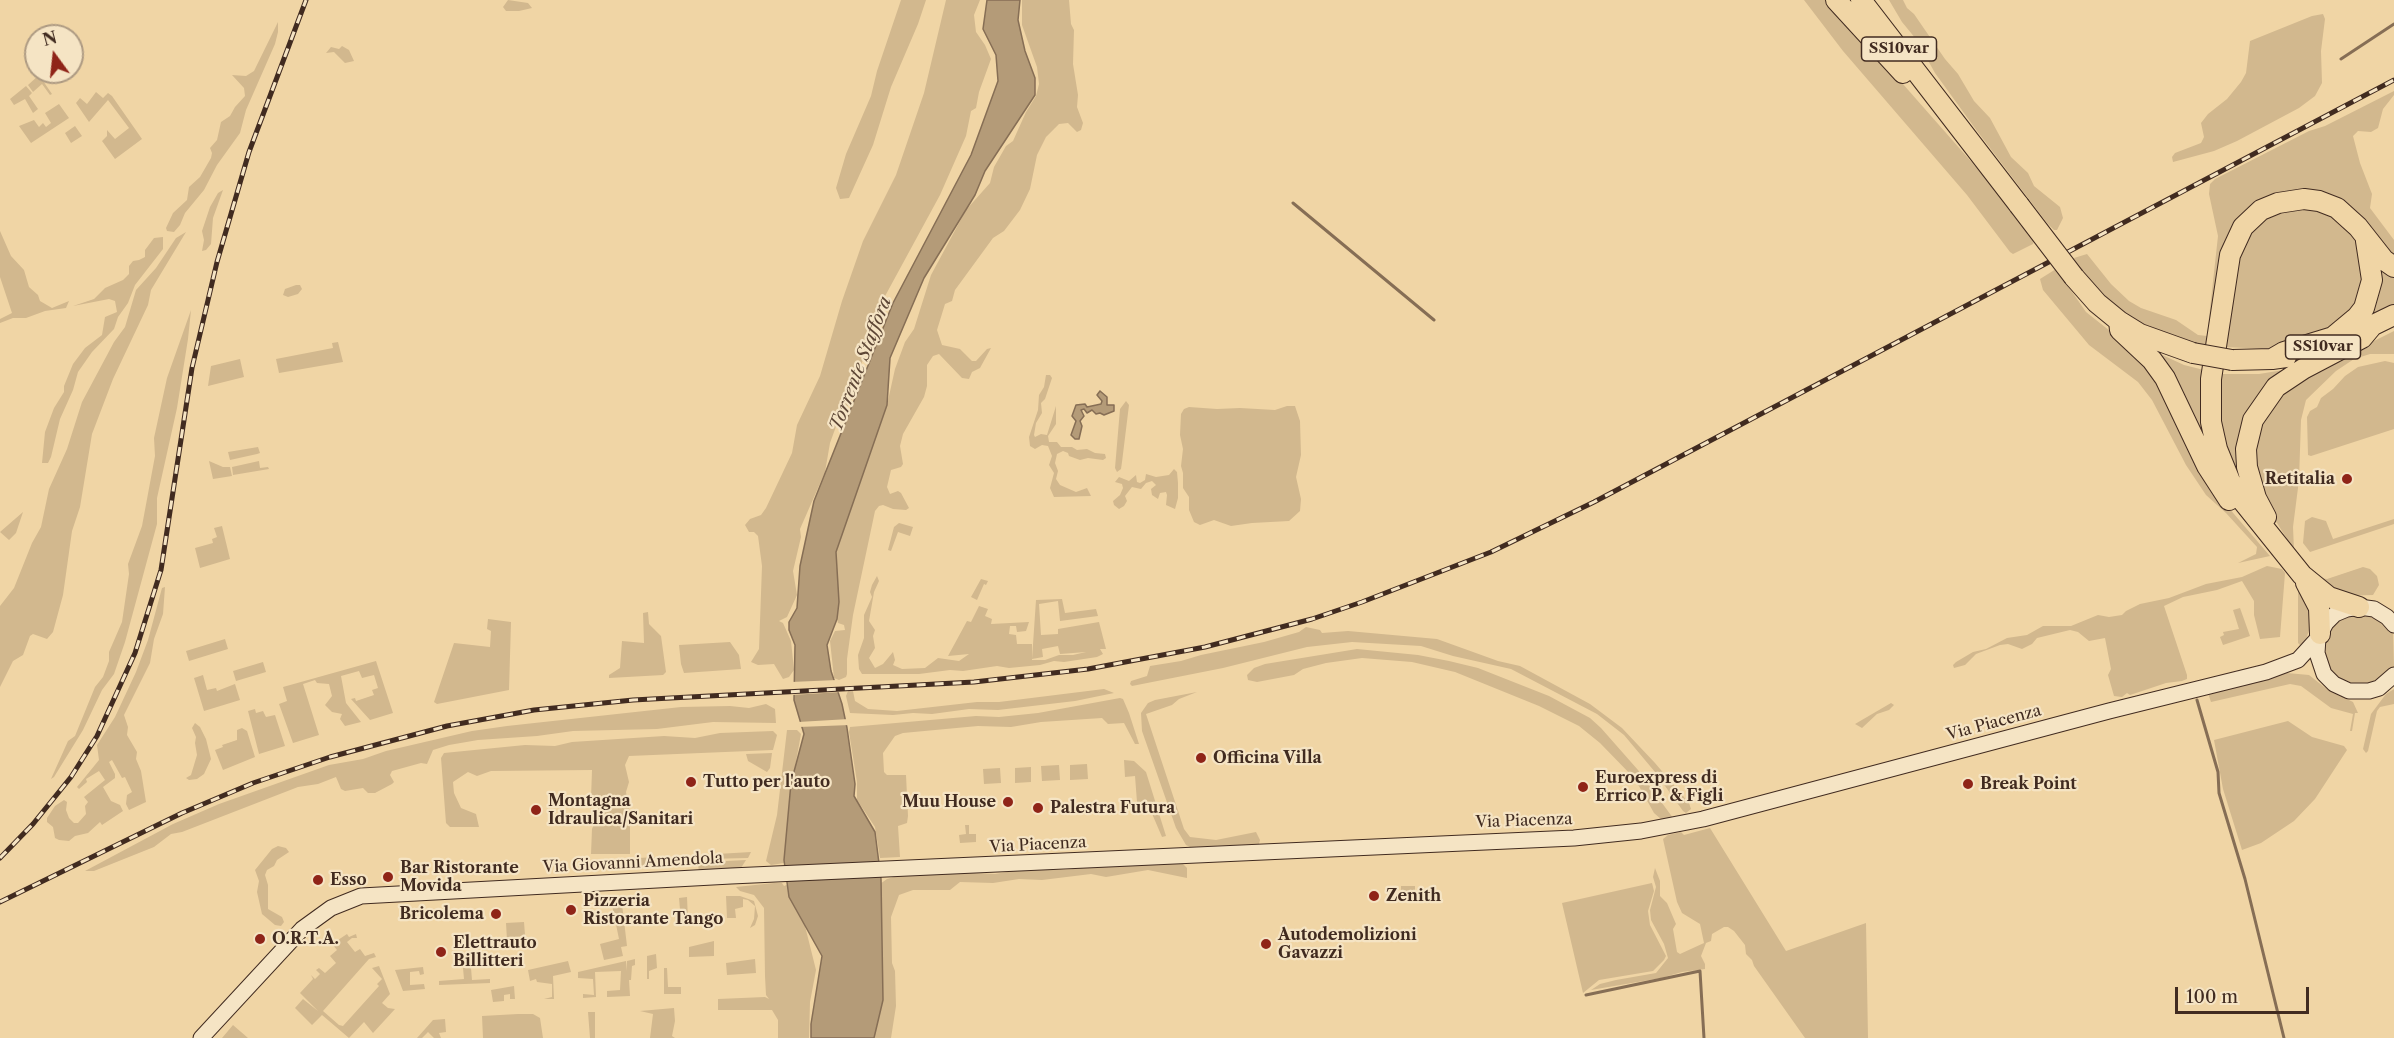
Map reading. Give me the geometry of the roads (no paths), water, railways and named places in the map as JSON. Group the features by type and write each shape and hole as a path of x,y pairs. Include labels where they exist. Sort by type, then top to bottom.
{"highway":[{"path":"1836,0 1924,97 1936,98 1933,82 1878,0"},
{"name":"SS10var","path":"1861,0 2074,277 2097,303 2140,334 2193,353 2232,360 2272,359 2321,348 2394,315"},
{"path":"2319,636 2319,608 2299,571 2241,499 2230,481 2217,449 2211,422 2211,378 2230,255 2237,237 2254,216 2268,207 2304,199 2319,201 2337,208 2348,217 2384,260 2394,267"},
{"path":"2272,359 2283,352 2333,337 2364,308 2372,280 2365,236"},
{"path":"2119,321 2120,330 2152,360 2165,378 2207,466 2236,509 2278,553 2330,597 2359,607"},
{"path":"2282,549 2261,510 2248,477 2246,449 2253,420 2276,387 2303,369 2362,338 2372,326"}],"main road":[{"path":"2359,607 2374,609 2392,621"},
{"name":"Via Piacenza","path":"763,874 1574,838 1641,831 1702,819 2109,711 2266,672 2298,660 2335,614 2359,607"},
{"path":"2319,636 2318,661 2329,680"},
{"name":"Via Piacenza","path":"2266,672 2300,669 2313,672 2339,687 2359,693 2379,688 2394,675"},
{"name":"Via Giovanni Amendola","path":"201,1038 302,929 331,908 361,896 763,874"}],"waterway":[{"path":"2341,59 2394,24"},
{"path":"1293,203 1434,320"},
{"path":"2197,700 2218,772 2219,793 2245,879 2284,1038"},
{"path":"1586,995 1700,971 1704,1038"}],"railway":[{"path":"0,858 33,824 71,777 97,736 135,653 161,570 192,368 217,262 249,152 306,0"},
{"path":"0,902 182,813 253,783 330,757 447,726 534,710 633,700 974,682 1088,669 1205,647 1312,619 1362,602 1491,552 1594,502 2394,80"}],"place":[{"name":"Retitalia","path":"2347,479"},
{"name":"Officina Villa","path":"1201,758"},
{"name":"Tutto per l'auto","path":"691,782"},
{"name":"Break Point","path":"1968,784"},
{"name":"Euroexpress di Errico P. & Figli","path":"1583,787"},
{"name":"Muu House","path":"1008,802"},
{"name":"Palestra Futura","path":"1038,808"},
{"name":"Montagna Idraulica/Sanitari","path":"536,810"},
{"name":"Bar Ristorante Movida","path":"388,877"},
{"name":"Esso","path":"318,880"},
{"name":"Zenith","path":"1374,896"},
{"name":"Pizzeria Ristorante Tango","path":"571,910"},
{"name":"Bricolema","path":"496,914"},
{"name":"O.R.T.A.","path":"260,939"},
{"name":"Autodemolizioni Gavazzi","path":"1266,944"},
{"name":"Elettrauto Billitteri","path":"441,952"}],"water label":[{"name":"Torrente Staffora","path":"861,364"}]}
